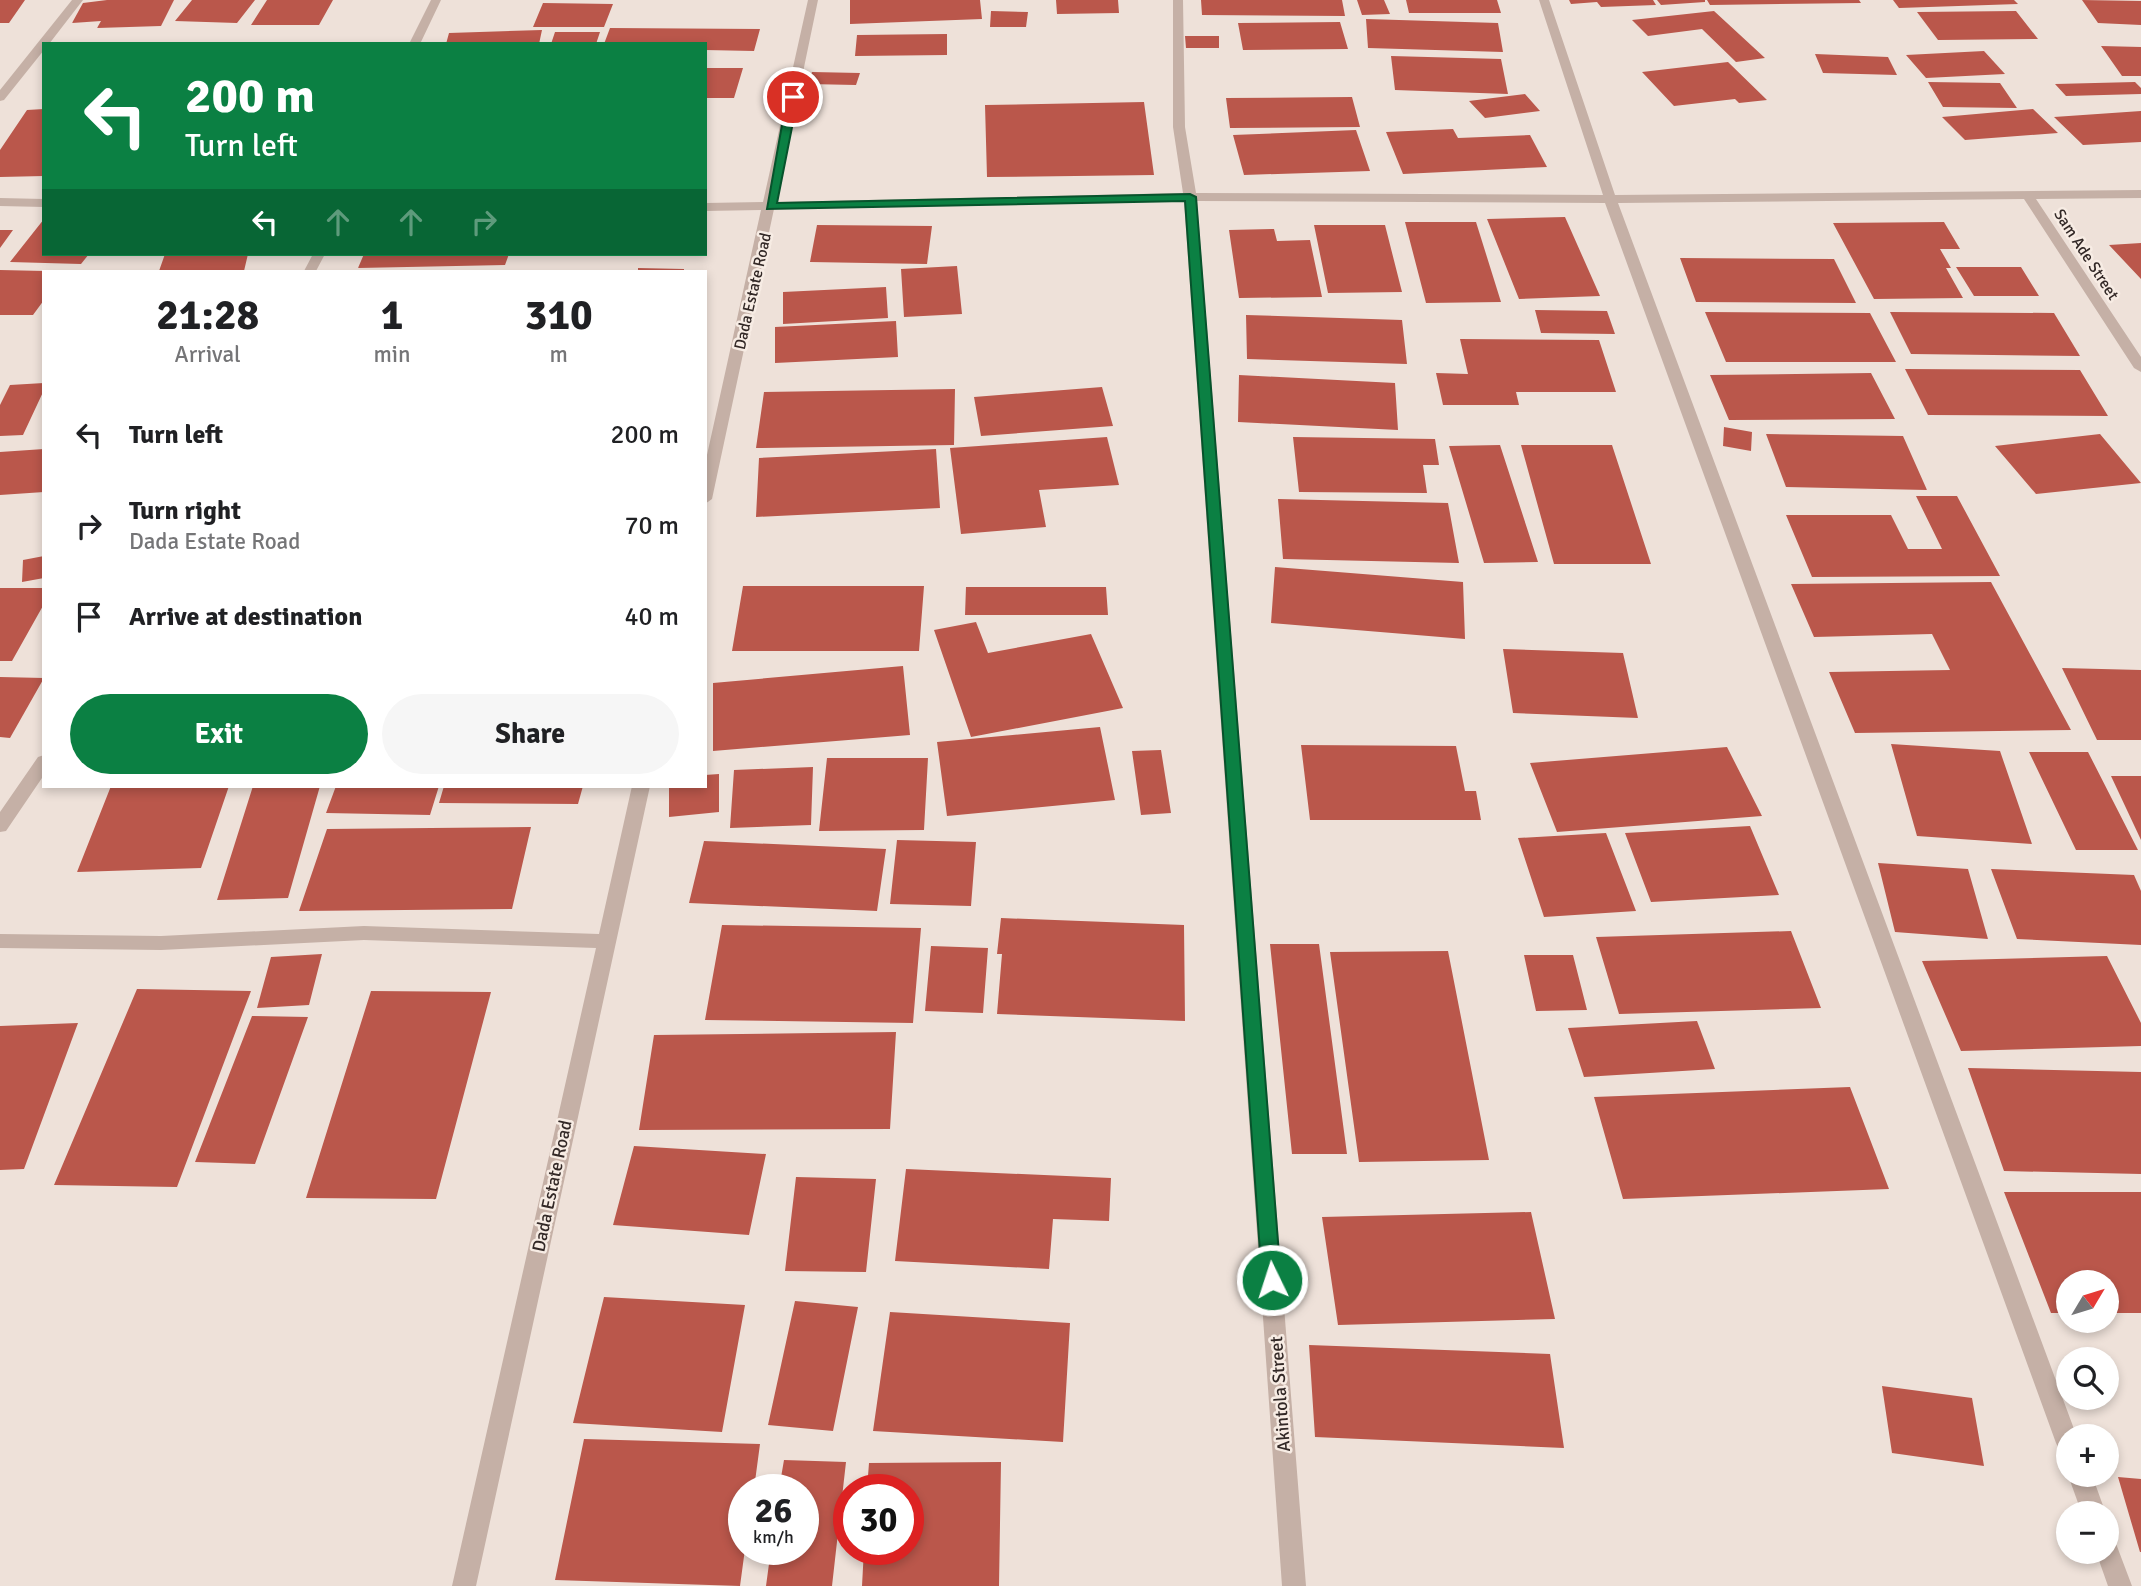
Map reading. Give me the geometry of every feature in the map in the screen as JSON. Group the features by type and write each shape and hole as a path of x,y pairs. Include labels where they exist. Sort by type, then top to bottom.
{"street":[{"path":"45,42 78,0"},
{"path":"415,42 436,0"},
{"name":"Dada Estate Road","path":"707,490 771,206 813,0"},
{"name":"Akintola Street","path":"1178,0 1179,127 1190,197 1294,1586"},
{"path":"1544,0 1610,198 2061,1424"},
{"path":"0,98 42,45"},
{"name":"Sam Ade Street","path":"2027,194 2141,369"},
{"path":"707,207 1190,197 1610,198 2141,194"},
{"path":"0,202 42,203"},
{"path":"0,826 42,764"},
{"name":"Dada Estate Road","path":"464,1586 641,788"},
{"path":"0,942 161,943 364,933 606,941"},
{"path":"2112,1564 2120,1586"}],"building":[{"path":"0,0 25,0 9,23 0,23"},
{"path":"107,0 174,0 161,26 97,28 101,21 72,23 83,3"},
{"path":"192,0 255,0 237,23 175,21"},
{"path":"267,0 333,0 319,25 251,25"},
{"path":"850,0 980,0 982,19 850,24"},
{"path":"1056,0 1118,0 1119,13 1057,14"},
{"path":"1201,0 1342,0 1345,16 1202,15"},
{"path":"1357,0 1384,0 1390,14 1362,15"},
{"path":"1406,0 1497,0 1501,13 1409,13"},
{"path":"1569,0 1653,0 1656,5 1601,7 1597,2 1571,4"},
{"path":"1657,0 1705,0 1705,2 1661,5"},
{"path":"1707,0 1859,0 1861,3 1710,5"},
{"path":"1893,0 2014,0 2018,4 1899,8"},
{"path":"2082,0 2141,1 2141,25 2098,23"},
{"path":"543,3 613,4 604,27 533,27"},
{"path":"991,11 1028,12 1026,27 990,27"},
{"path":"1714,11 1765,58 1736,62 1702,29 1648,36 1632,20"},
{"path":"2016,11 2038,39 1938,40 1917,12"},
{"path":"1366,19 1498,23 1503,52 1368,48"},
{"path":"1340,22 1348,49 1243,50 1238,23"},
{"path":"610,28 760,29 754,51 707,50 707,42 605,42"},
{"path":"542,30 539,42 447,42 449,33"},
{"path":"555,32 600,32 597,42 552,42"},
{"path":"947,34 947,55 855,56 857,35"},
{"path":"1185,36 1219,36 1219,48 1186,48"},
{"path":"2101,46 2141,47 2141,76 2122,76"},
{"path":"1984,51 2005,74 1926,78 1906,55"},
{"path":"1815,54 1888,57 1897,75 1823,73"},
{"path":"1391,56 1501,59 1508,94 1395,90"},
{"path":"1728,62 1767,100 1739,103 1735,99 1674,106 1642,72"},
{"path":"707,68 743,68 734,98 707,98"},
{"path":"812,72 860,73 856,85 808,84"},
{"path":"1928,82 2000,83 2017,108 1943,107"},
{"path":"2135,82 2141,88 2141,94 2066,96 2055,84"},
{"path":"1525,94 1540,111 1485,118 1469,101"},
{"path":"1352,97 1360,127 1230,128 1226,98"},
{"path":"1144,102 1154,175 987,177 985,105"},
{"path":"42,109 42,176 0,177 0,150 27,110"},
{"path":"2033,109 2058,133 1965,140 1942,117"},
{"path":"2141,111 2141,142 2083,145 2054,117"},
{"path":"1453,129 1458,138 1530,135 1547,167 1403,174 1386,132"},
{"path":"1356,130 1370,171 1244,175 1233,135"},
{"path":"1565,217 1600,296 1519,299 1487,219"},
{"path":"42,222 42,256 87,256 81,264 10,262"},
{"path":"1405,222 1476,222 1501,302 1426,303"},
{"path":"1944,222 1960,249 1940,249 1951,268 1946,268 1963,298 1874,299 1833,223"},
{"path":"817,225 932,226 927,264 810,262"},
{"path":"1314,225 1385,225 1402,292 1328,293"},
{"path":"1274,229 1277,241 1310,240 1322,297 1239,298 1229,230"},
{"path":"0,230 13,230 0,248"},
{"path":"2141,243 2141,279 2109,245"},
{"path":"164,256 248,256 244,270 159,270"},
{"path":"363,256 508,256 505,265 358,268"},
{"path":"1680,258 1834,259 1856,303 1696,302"},
{"path":"957,266 962,314 904,317 901,269"},
{"path":"1956,267 2021,267 2039,296 1974,296"},
{"path":"638,268 684,269 684,270"},
{"path":"0,270 42,271 42,303 33,315 0,315"},
{"path":"886,287 888,318 783,324 783,292"},
{"path":"1535,310 1607,311 1615,334 1541,333"},
{"path":"1705,312 1870,313 1896,362 1726,362"},
{"path":"1890,312 2054,313 2080,356 1911,354"},
{"path":"1246,315 1402,320 1407,364 1247,359"},
{"path":"896,321 898,357 775,363 775,327"},
{"path":"1460,339 1599,340 1616,392 1516,392 1519,405 1443,405 1436,373 1468,374"},
{"path":"1905,369 2080,370 2108,416 1928,415"},
{"path":"1871,373 1895,419 1729,420 1710,375"},
{"path":"1239,375 1395,383 1398,430 1238,422"},
{"path":"42,383 42,394 23,435 0,436 0,405 10,385"},
{"path":"1102,387 1113,426 981,436 974,397"},
{"path":"955,389 954,445 756,448 764,392"},
{"path":"1724,427 1752,432 1751,451 1723,446"},
{"path":"1766,434 1903,436 1927,490 1786,487"},
{"path":"2100,434 2141,483 2036,494 1995,446"},
{"path":"1107,437 1119,485 1039,490 1046,527 961,534 950,448"},
{"path":"1293,437 1435,439 1439,465 1423,465 1427,493 1299,492"},
{"path":"1500,445 1538,562 1484,563 1449,446"},
{"path":"1521,445 1612,445 1651,564 1554,564"},
{"path":"42,449 42,492 0,495 0,452"},
{"path":"936,449 940,508 756,517 759,458"},
{"path":"1916,496 1957,496 2000,576 1812,577 1786,515 1891,515 1908,549 1942,549"},
{"path":"1278,499 1448,503 1459,563 1283,559"},
{"path":"42,556 42,578 22,582 23,560"},
{"path":"1275,567 1463,582 1465,639 1271,623"},
{"path":"1991,582 2071,730 1855,733 1829,672 1950,670 1932,634 1814,637 1791,584"},
{"path":"743,586 924,586 919,651 732,651"},
{"path":"966,587 1106,587 1108,615 965,615"},
{"path":"0,588 42,588 42,608 12,661 0,661"},
{"path":"976,622 988,653 1091,634 1123,708 971,737 934,630"},
{"path":"1503,649 1623,653 1638,718 1513,713"},
{"path":"903,666 910,735 713,751 713,683"},
{"path":"2062,668 2141,670 2141,740 2097,740"},
{"path":"0,677 42,678 10,738 0,737"},
{"path":"1100,727 1115,800 947,816 937,742"},
{"path":"1891,744 2000,751 2032,844 1917,836"},
{"path":"1301,745 1456,746 1465,791 1476,791 1481,820 1310,820"},
{"path":"1727,747 1762,816 1557,832 1530,763"},
{"path":"1161,750 1171,813 1141,815 1132,751"},
{"path":"2029,752 2088,752 2138,850 2076,850"},
{"path":"827,758 928,758 924,830 819,831"},
{"path":"813,767 811,825 730,828 734,770"},
{"path":"719,774 719,812 669,817 669,788 707,788 707,775"},
{"path":"2111,776 2141,776 2141,840"},
{"path":"110,788 228,788 201,868 77,872"},
{"path":"252,788 319,788 288,898 217,900"},
{"path":"335,788 438,788 430,815 326,813"},
{"path":"443,788 582,788 578,804 439,803"},
{"path":"1750,826 1779,895 1651,902 1625,833"},
{"path":"531,827 512,909 299,911 327,829"},
{"path":"1606,833 1636,911 1544,917 1518,838"},
{"path":"897,840 976,842 971,906 890,904"},
{"path":"704,841 886,849 877,911 689,903"},
{"path":"1878,863 1968,869 1988,939 1895,932"},
{"path":"1991,869 2134,875 2141,891 2141,945 2017,939"},
{"path":"1001,918 1184,925 1185,1021 997,1014 1002,954 997,954"},
{"path":"722,925 921,928 913,1023 705,1020"},
{"path":"1791,931 1821,1008 1619,1014 1596,937"},
{"path":"1270,944 1319,944 1347,1154 1292,1154"},
{"path":"931,946 988,948 983,1013 925,1011"},
{"path":"1448,951 1489,1160 1359,1162 1330,952"},
{"path":"322,954 309,1005 257,1008 271,957"},
{"path":"1524,955 1573,955 1587,1010 1536,1011"},
{"path":"2107,956 2141,1023 2141,1046 1961,1051 1922,961"},
{"path":"137,989 251,991 177,1187 54,1185"},
{"path":"371,991 491,992 436,1199 306,1198"},
{"path":"252,1016 308,1017 255,1164 195,1162"},
{"path":"1697,1021 1715,1069 1584,1077 1568,1028"},
{"path":"78,1023 24,1169 0,1170 0,1026"},
{"path":"896,1032 890,1129 639,1130 654,1035"},
{"path":"1968,1068 2141,1072 2141,1174 2004,1171"},
{"path":"1850,1087 1889,1189 1623,1199 1594,1097"},
{"path":"634,1146 766,1154 749,1235 613,1225"},
{"path":"906,1169 1111,1178 1109,1221 1053,1219 1049,1269 895,1261"},
{"path":"796,1177 876,1179 866,1272 785,1271"},
{"path":"2004,1192 2141,1192 2141,1313 2119,1313 2119,1270 2056,1270 2056,1313 2051,1313"},
{"path":"1531,1212 1555,1319 1338,1325 1322,1217"},
{"path":"604,1297 745,1305 722,1432 573,1423"},
{"path":"795,1301 858,1307 833,1431 768,1425"},
{"path":"890,1312 1070,1323 1063,1442 873,1431"},
{"path":"1309,1345 1550,1354 1564,1448 1315,1437"},
{"path":"1882,1386 1972,1398 1984,1466 1892,1453"},
{"path":"584,1439 760,1444 756,1474 728,1474 728,1565 743,1565 740,1586 555,1580"},
{"path":"784,1460 846,1462 845,1474 833,1474 834,1565 832,1586 766,1586 769,1565 819,1565 819,1474 782,1474"},
{"path":"1001,1462 999,1586 862,1586 863,1565 924,1565 924,1474 868,1474 869,1463"},
{"path":"2119,1477 2141,1479 2140,1552 2119,1480"}],"route":[{"path":"793,97 771,206 1190,197 1272,1280"}]}
